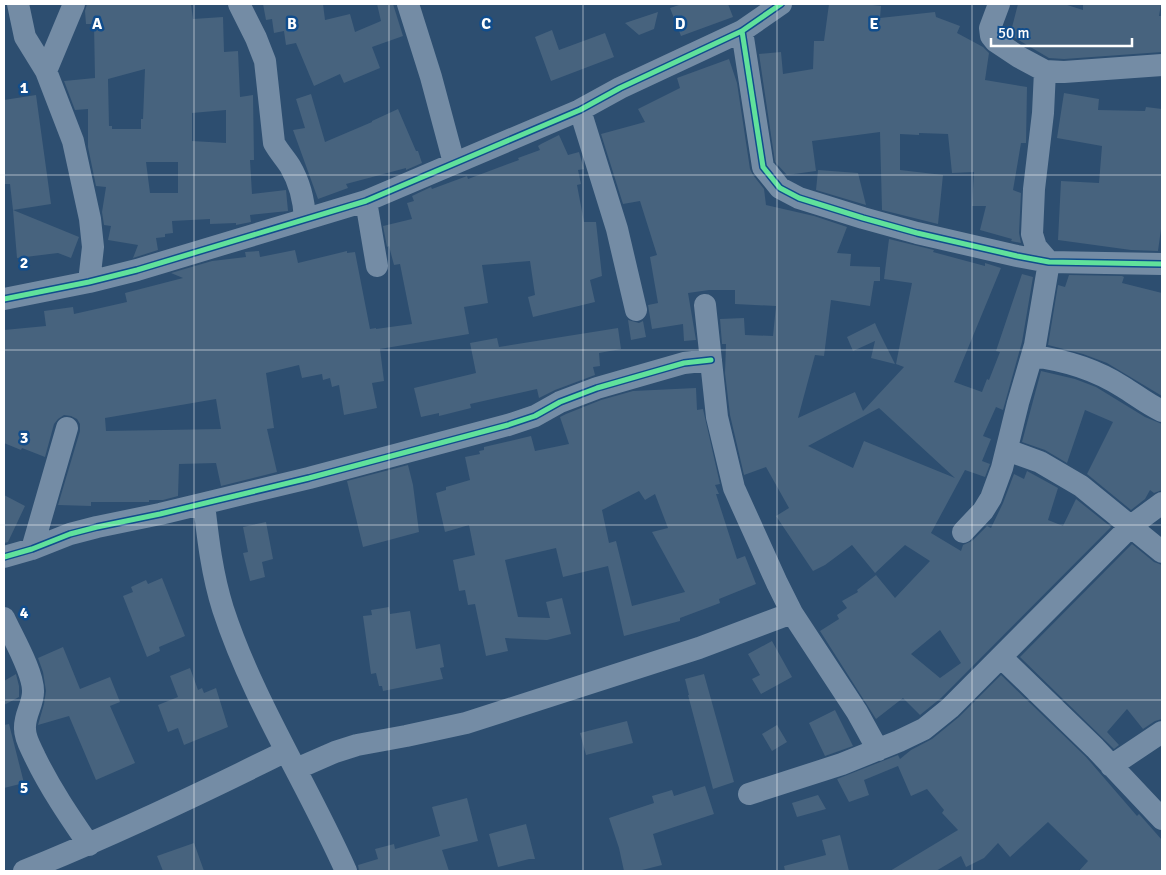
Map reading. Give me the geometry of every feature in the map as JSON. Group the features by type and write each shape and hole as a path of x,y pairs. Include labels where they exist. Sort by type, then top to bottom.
{"street":[{"path":"18,4 25,37 46,71 73,141 90,219 93,248 90,282"},
{"path":"46,71 74,4"},
{"path":"239,4 265,61 274,143 300,184 304,198 305,219"},
{"path":"408,4 431,77 454,163"},
{"path":"998,4 990,28 991,36 1019,57 1045,71 1162,65"},
{"path":"4,299 90,282 137,270 366,201 580,110 620,88 742,30 774,6"},
{"path":"742,30 763,167 780,188 799,198 895,227 1049,262 1162,264"},
{"path":"1045,71 1043,113 1034,189 1032,234 1036,247 1049,262"},
{"path":"580,110 617,229 636,310"},
{"path":"366,201 376,266"},
{"path":"963,532 983,511 998,481 1032,356 1049,262"},
{"path":"705,305 717,417 734,488 776,583 792,612 857,712 878,750"},
{"path":"1032,356 1068,362 1083,367 1123,387 1146,403 1162,411"},
{"path":"4,557 32,549 70,534 309,478 508,425 534,416 560,402 597,388 684,362 712,360"},
{"path":"32,549 67,428"},
{"path":"1007,450 1040,462 1081,486 1162,552"},
{"path":"749,794 842,764 924,729 950,708 1002,657 1094,561 1131,526 1162,503"},
{"path":"204,504 213,572 223,608 238,648 291,760 331,837 341,869"},
{"path":"24,871 89,845 204,792 291,760 466,723 699,648 792,612"},
{"path":"4,618 31,677 34,690 26,717 25,728 28,742 61,805 89,845"},
{"path":"1002,657 1162,819"},
{"path":"1111,766 1162,732"}],"building":[{"path":"87,4 191,4 193,19 223,17 224,52 238,51 240,97 253,95 254,160 250,160 252,194 286,190 288,211 250,215 251,222 236,225 236,223 210,224 210,219 172,221 173,233 165,234 165,237 156,238 158,250 133,258 138,245 108,240 111,226 104,225 102,212 106,187 96,186 88,147 88,109 75,110 64,81 95,78 94,24 86,24 85,11","holes":["145,69 141,129 112,129 112,126 109,126 108,79","226,110 226,143 192,141 192,113","146,162 178,162 178,193 150,193"]},
{"path":"263,4 323,4 325,20 350,14 355,32 381,21 377,4 393,4 403,36 372,47 380,68 344,83 340,74 314,86 296,43 286,45 284,31 274,33 272,19 266,20"},
{"path":"682,4 728,4 733,17 681,36 670,8"},
{"path":"829,4 881,6 880,18 935,12 936,17 960,26 957,33 983,47 989,53 985,80 1027,87 1026,143 1021,143 1013,190 1021,193 1019,233 1021,243 980,230 986,206 972,206 974,172 952,173 948,134 900,134 900,170 943,175 938,224 882,210 880,132 812,141 816,171 787,175 775,162 759,54 781,52 783,74 813,69 814,41 824,41"},
{"path":"1018,4 1064,4 1083,10 1083,4 1161,4 1159,16 1162,16 1162,52 1064,59 1049,58 1010,35"},
{"path":"658,12 654,29 639,35 625,23"},
{"path":"552,30 559,50 605,33 614,57 551,81 535,37"},
{"path":"729,59 737,83 750,169 764,189 766,205 814,216 847,227 837,253 851,254 850,266 880,267 880,281 874,281 870,306 831,300 824,356 815,355 798,418 855,392 863,411 904,367 896,364 912,283 884,279 889,239 934,250 933,252 985,266 985,263 1001,268 954,382 982,392 1000,352 996,351 1022,274 1033,277 1022,342 1003,410 996,407 983,436 991,439 982,461 990,464 985,477 965,470 931,533 961,551 963,545 972,541 987,526 991,528 1014,474 1024,479 1027,471 1058,488 1048,520 1063,526 1076,499 1111,527 941,698 920,715 903,698 876,719 820,631 839,619 837,615 847,608 842,601 858,592 857,590 876,575 895,598 930,561 905,545 875,573 852,545 825,565 813,571 776,516 789,508 766,467 744,475 730,415 725,373 726,344 722,344 720,319 744,318 745,335 773,336 776,306 735,304 735,290 709,290 688,293 696,340 684,341 683,324 652,329 648,305 658,303 650,257 657,255 640,201 623,204 601,134 645,122 638,109 680,88 677,78","holes":["879,408 955,478 864,441 853,468 808,446","940,630 961,663 940,678 911,654"]},
{"path":"1064,93 1099,99 1098,110 1145,111 1146,107 1162,109 1162,222 1158,251 1131,250 1058,240 1061,181 1099,183 1102,146 1057,138"},
{"path":"311,94 325,142 398,109 422,163 406,170 406,168 346,184 348,188 318,199 293,130 305,128 296,99"},
{"path":"36,95 51,204 13,210 10,184 4,184 4,100"},
{"path":"559,135 568,155 579,152 584,169 578,170 581,184 577,185 584,222 596,222 602,276 590,280 595,302 533,317 528,297 535,295 530,261 482,265 488,303 464,307 469,334 380,349 384,381 372,383 377,408 344,415 339,385 332,387 330,378 323,380 322,374 302,378 299,365 266,373 274,428 267,429 277,472 221,486 216,463 179,464 178,496 163,500 149,500 149,502 91,502 91,506 58,505 80,431 80,424 77,419 71,416 64,415 54,424 45,457 4,443 4,330 46,326 44,311 73,307 74,314 127,302 125,293 183,278 171,273 212,261 246,257 245,252 259,251 260,257 295,250 298,263 347,251 347,253 355,252 370,329 412,324 400,264 394,265 389,246 387,247 383,226 412,219 407,203 414,201 412,196 431,187 432,189 467,176 468,179 519,160 518,158 540,150 538,146","holes":["216,399 221,429 106,431 105,418"]},
{"path":"818,170 858,173 866,205 816,190"},
{"path":"13,210 79,237 71,258 58,253 17,258"},
{"path":"1069,275 1122,276 1124,277 1122,283 1162,293 1162,396 1107,363 1083,354 1048,345 1058,285 1065,287"},
{"path":"628,320 639,323 643,321 646,337 631,340"},
{"path":"875,323 895,364 871,358 875,341 853,351 847,337"},
{"path":"618,328 621,349 599,353 600,366 593,367 595,375 539,398 537,389 470,404 471,408 439,416 439,413 421,417 414,388 476,373 470,343 497,338 499,347"},
{"path":"1041,371 1075,379 1096,387 1145,417 1162,424 1162,490 1154,493 1150,490 1145,499 1131,510 1087,474 1113,422 1085,410 1067,463 1045,450 1022,442"},
{"path":"696,388 697,410 703,409 720,484 715,485 719,494 716,494 737,559 745,556 756,584 719,599 720,603 680,618 680,621 624,636 608,566 563,577 556,548 505,560 518,617 550,618 546,602 562,598 571,634 547,640 505,638 508,651 486,656 475,604 468,605 465,590 459,591 453,560 475,555 469,525 445,532 436,493 446,490 446,487 470,480 465,457 480,454 479,451 484,450 484,447 531,436 535,451 569,444 560,417 601,400 633,391","holes":["639,491 645,500 655,494 668,528 652,532 685,592 632,606 616,541 609,543 602,510"]},
{"path":"408,465 413,485 419,532 363,547 347,481"},
{"path":"4,495 25,506 8,542 4,543"},
{"path":"266,522 273,559 262,562 265,577 250,581 243,553 248,552 243,527"},
{"path":"1132,544 1154,562 1162,565 1162,719 1143,729 1127,709 1107,732 1119,745 1114,749 1020,657"},
{"path":"162,578 185,636 159,647 160,651 147,657 123,596 133,592 131,587 146,580 148,584"},
{"path":"389,607 390,614 410,611 416,649 440,644 444,667 440,668 443,679 383,691 382,686 379,686 376,673 371,674 363,616 372,615 371,610"},
{"path":"772,641 792,677 761,694 752,679 760,675 748,654"},
{"path":"63,647 80,689 110,677 120,702 110,706 135,763 96,780 69,716 38,725 46,691 43,672 38,658"},
{"path":"190,668 198,690 202,688 204,693 216,688 228,727 184,745 178,728 168,732 158,705 178,697 170,676"},
{"path":"16,674 19,697 4,705 4,681"},
{"path":"704,674 734,782 713,789 685,679"},
{"path":"1001,675 1086,757 1137,816 1139,814 1162,840 1162,871 1079,871 1088,861 1048,822 1010,857 998,843 984,858 966,867 961,856 936,871 890,871 958,830 942,813 944,810 927,789 911,796 898,766 864,780 869,795 849,802 837,779 898,755 900,759 911,750 932,739 959,717"},
{"path":"835,710 853,746 825,756 809,723"},
{"path":"627,721 633,743 586,755 580,733"},
{"path":"9,724 24,783 4,788 4,725"},
{"path":"777,725 787,742 772,751 762,734"},
{"path":"705,786 714,814 653,834 662,865 638,871 624,871 609,818 654,803 652,796 672,790 674,796"},
{"path":"818,795 826,809 797,817 792,803"},
{"path":"467,798 478,841 442,850 449,871 359,871 358,865 378,859 375,849 394,844 395,849 440,836 432,807"},
{"path":"526,824 535,859 498,867 489,834"},
{"path":"840,835 849,871 785,871 784,866 826,855 822,840"},
{"path":"194,843 204,871 163,871 157,856"}],"cycle path":[{"path":"4,299 137,270 366,201 580,110 620,88 742,31 781,4"},
{"path":"742,31 763,167 780,188 799,198 863,218 917,233 1017,256 1049,262 1162,264"},
{"path":"4,557 32,549 70,534 309,478 508,425 535,416 560,402 597,388 684,363 711,360"}]}
